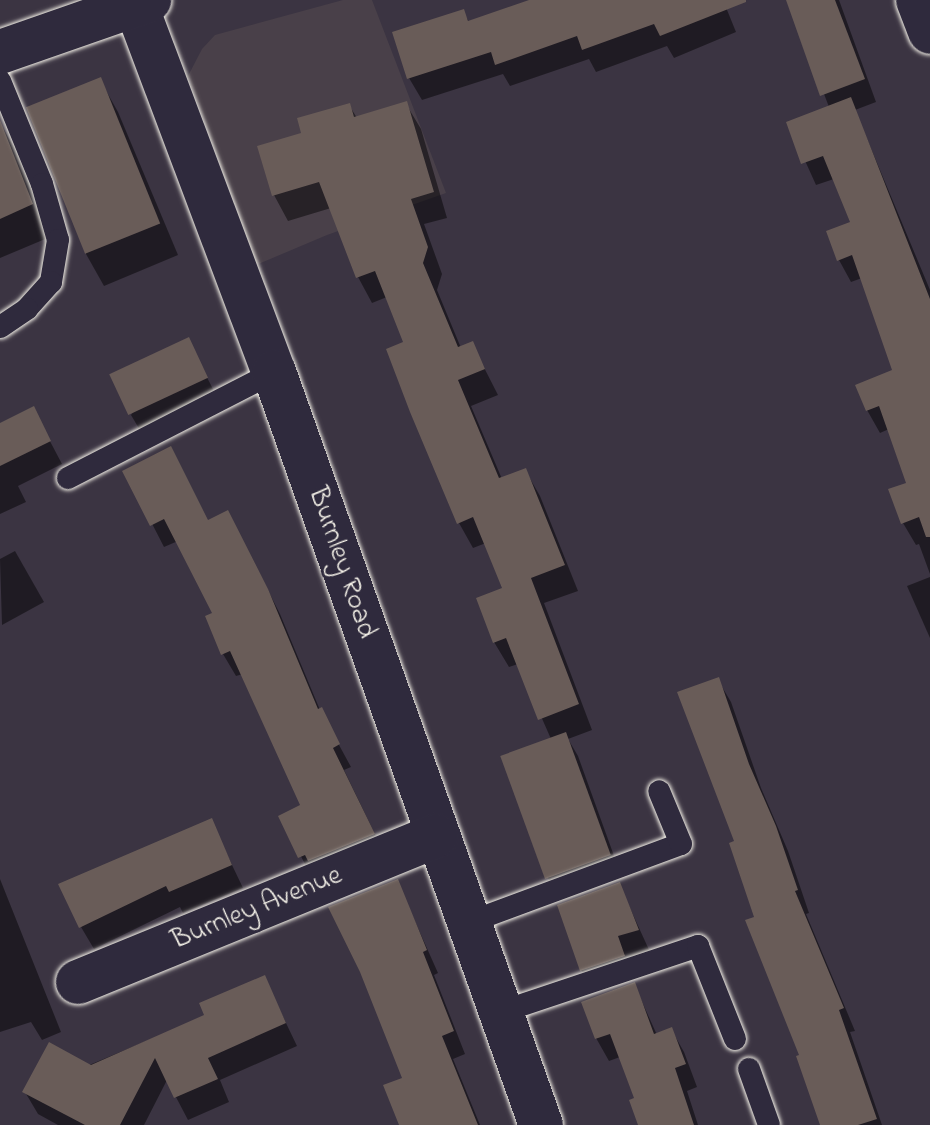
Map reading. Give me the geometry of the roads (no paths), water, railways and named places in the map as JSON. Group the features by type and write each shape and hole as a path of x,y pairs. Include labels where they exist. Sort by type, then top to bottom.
{"street":[{"path":"918,0 930,32"},
{"path":"0,52 142,2"},
{"name":"Burnley Road","path":"142,2 541,1125"},
{"name":"Burnley Avenue","path":"78,982 436,836"}],"lane":[{"path":"0,81 42,184 58,240 51,282 27,309 0,327"},
{"path":"68,478 274,372"},
{"path":"470,922 681,844 659,791"},
{"path":"501,1012 698,946 735,1039"},
{"path":"749,1069 769,1125"}]}
